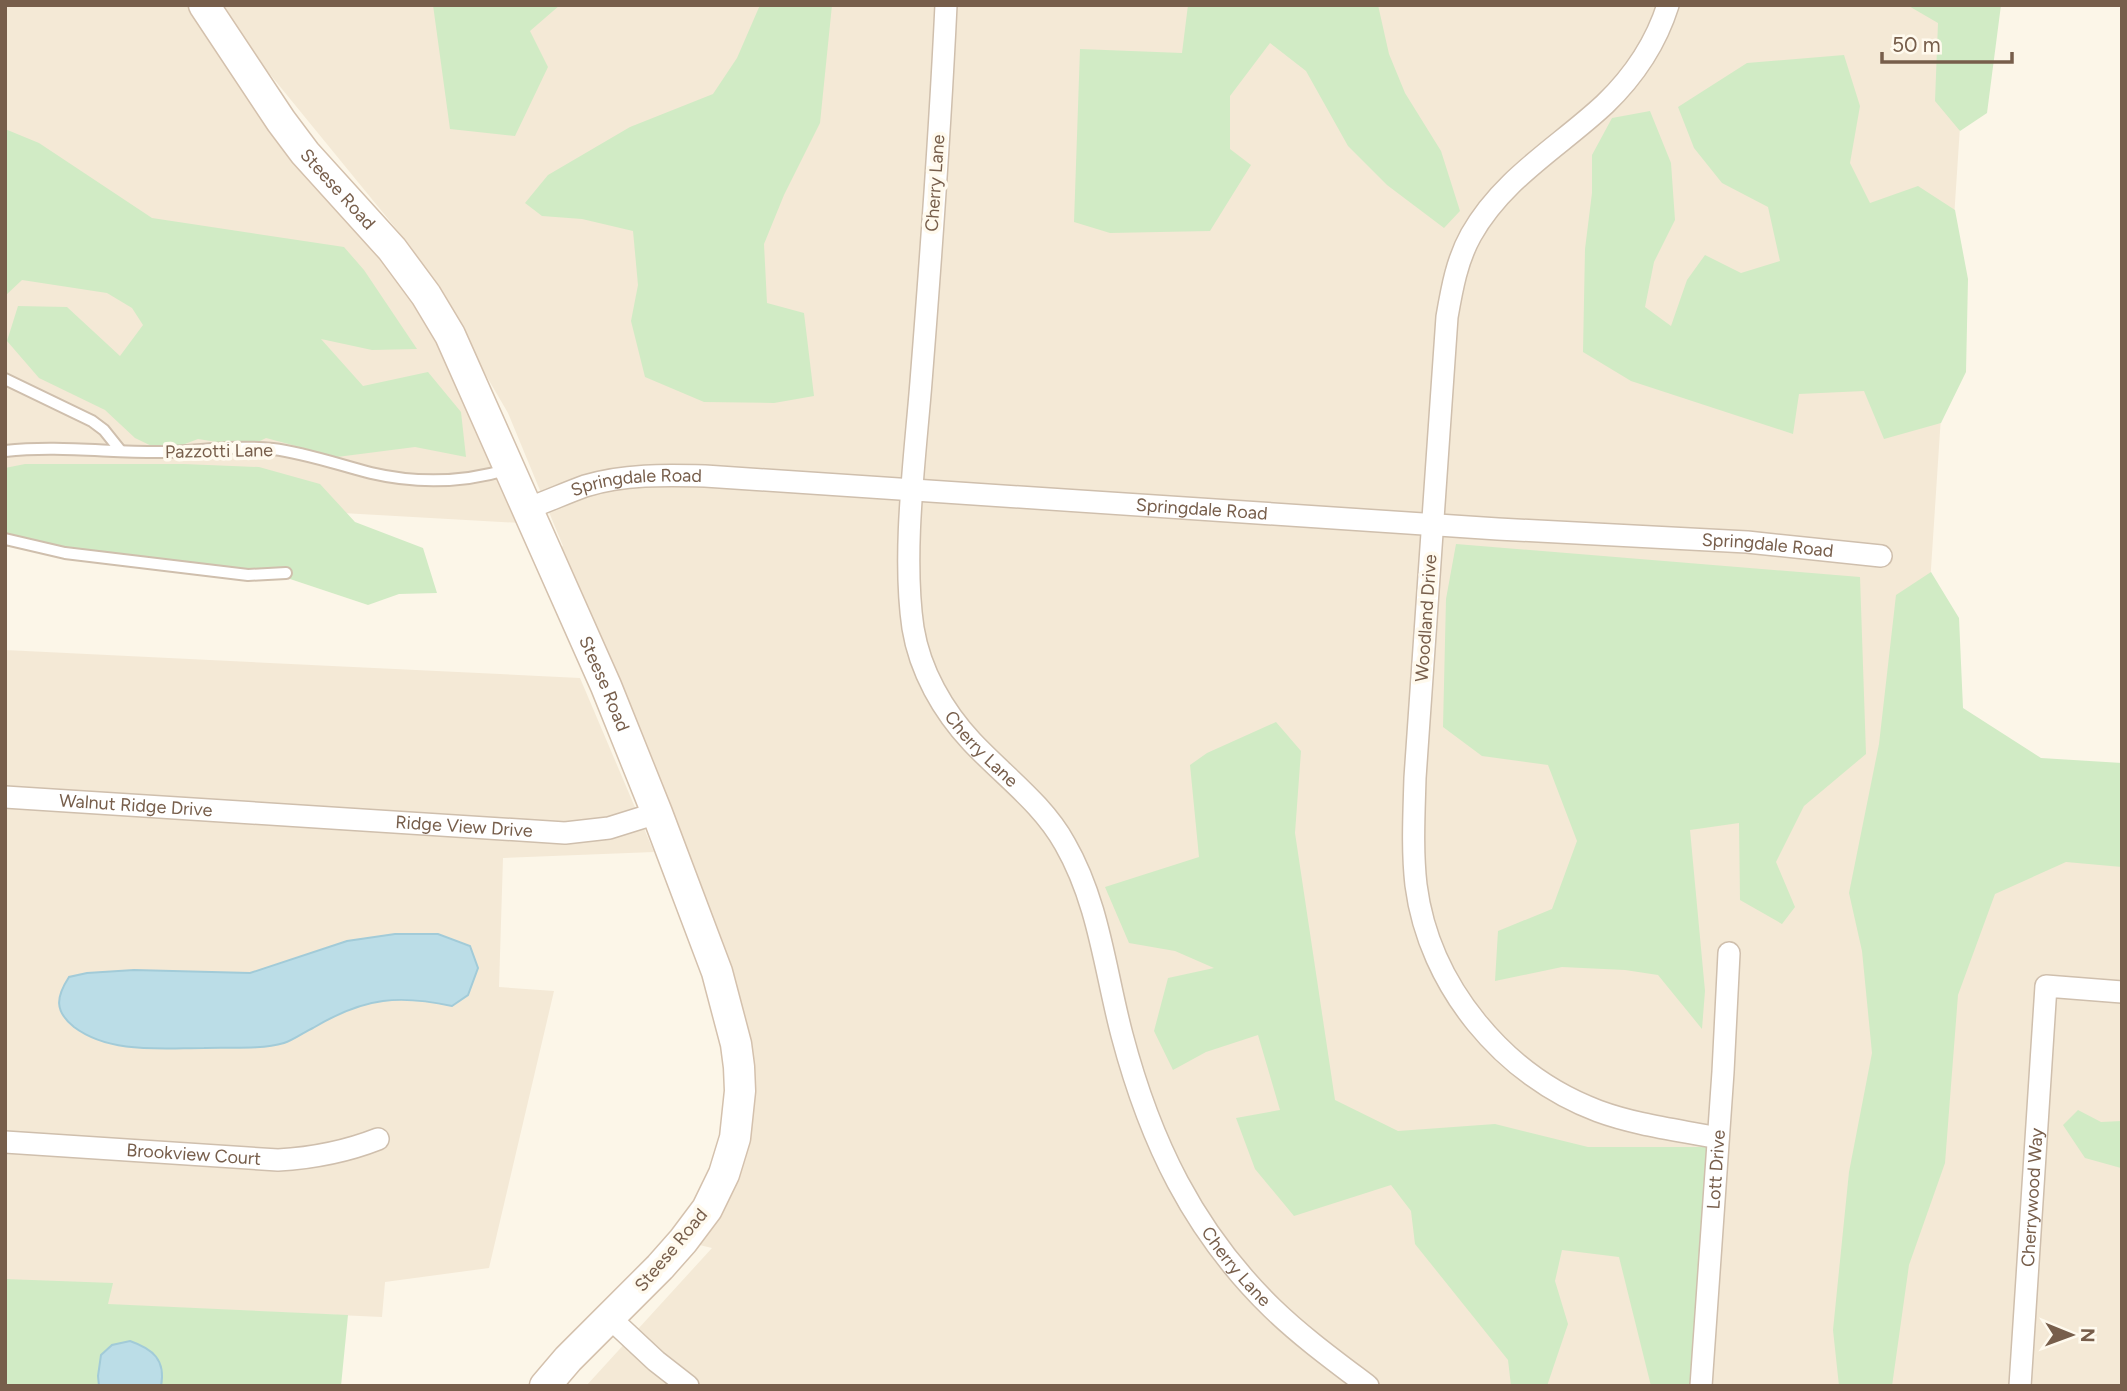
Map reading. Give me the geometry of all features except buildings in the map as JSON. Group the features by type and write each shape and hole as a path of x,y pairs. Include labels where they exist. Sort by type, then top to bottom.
{"street":[{"name":"Steese Road","path":"204,5 246,73 288,132 385,241 426,295 463,359 606,685 695,912 728,1008 739,1067 739,1115 724,1174 707,1209 683,1241 545,1386"},
{"name":"Cherry Lane","path":"946,5 912,491 911,610 914,634 936,694 952,718 972,742 1045,815 1063,839 1076,864 1094,912 1137,1091 1167,1163 1202,1223 1249,1284 1274,1310 1320,1350 1368,1386"},
{"name":"Woodland Drive","path":"1668,5 1654,38 1623,85 1606,103 1533,162 1502,192 1471,234 1460,258 1447,317 1415,778 1414,850 1421,909 1443,969 1463,1005 1482,1030 1530,1075 1553,1090 1600,1112 1647,1125 1718,1138"},
{"name":"Springdale Road","path":"529,508 586,486 646,476 705,476 1499,529 1747,542 1881,555"},
{"name":"Walnut Ridge Drive","path":"5,797 268,814"},
{"name":"Ridge View Drive","path":"268,814 565,833 609,828 657,813"},
{"name":"Lott Drive","path":"1701,1386 1729,953"},
{"name":"Cherrywood Way","path":"2020,1386 2046,986 2122,992"},
{"name":"Brookview Court","path":"5,1142 278,1160 328,1154 378,1139"},
{"path":"610,1318 656,1362 688,1386"}],"lane":[{"path":"5,379 92,421 104,430 120,450"},
{"name":"Pazzotti Lane","path":"5,451 57,447 164,452 247,447 271,449 373,474 432,481 462,481 511,468"},
{"path":"5,539 65,553 248,575 286,573"}],"shaded area":[{"path":"5,5 208,5 437,339 521,523 5,494"},
{"path":"224,5 1968,5 1917,782 2122,796 2122,1386 586,1386 712,1248 683,1241 707,1209 739,1067 548,551 563,546 508,413 411,247 251,51"},
{"path":"5,650 580,678 654,852 503,858 499,987 554,991 489,1268 385,1282 382,1317 5,1300"}],"green space":[{"path":"433,5 560,5 530,31 548,67 515,136 450,129"},
{"path":"760,5 832,5 820,123 784,195 764,244 767,303 804,313 814,396 774,403 704,402 645,377 631,321 638,285 633,231 582,219 542,216 525,203 548,175 630,127 713,94 737,58"},
{"path":"1188,5 1378,5 1389,54 1405,93 1441,151 1460,211 1444,228 1387,185 1348,146 1306,71 1270,43 1230,96 1230,149 1251,165 1210,231 1110,233 1074,222 1080,49 1182,53"},
{"path":"1907,5 2001,5 1987,113 1960,131 1935,101 1938,23"},
{"path":"1844,55 1860,106 1850,163 1870,203 1918,186 1955,210 1968,279 1966,372 1941,423 1884,439 1864,391 1799,394 1793,434 1631,381 1583,352 1585,249 1592,193 1592,155 1612,118 1650,111 1671,163 1675,220 1654,262 1645,307 1671,326 1687,280 1705,255 1741,273 1780,261 1768,207 1722,183 1694,148 1678,107 1747,63"},
{"path":"5,129 39,143 152,218 344,247 364,270 417,349 372,350 321,339 363,386 428,372 461,412 466,457 415,447 337,457 266,438 248,447 198,439 164,452 135,438 105,410 39,378 7,341 18,306 67,307 120,356 143,325 132,308 107,293 22,280 5,296"},
{"path":"25,464 259,467 320,484 355,522 423,548 437,593 399,594 368,605 275,574 5,546 5,468"},
{"path":"1456,544 1860,577 1866,754 1804,806 1776,862 1795,907 1782,924 1740,900 1739,823 1690,830 1705,991 1702,1029 1658,975 1625,970 1562,967 1495,981 1498,931 1552,909 1577,841 1548,765 1482,756 1443,727 1446,599"},
{"path":"1931,572 1959,618 1963,708 2041,758 2122,763 2122,867 2066,862 1995,894 1958,995 1945,1163 1909,1265 1892,1386 1839,1386 1833,1330 1849,1172 1872,1053 1862,951 1849,893 1879,744 1896,595"},
{"path":"1276,722 1301,751 1295,833 1335,1100 1398,1131 1495,1124 1588,1147 1709,1147 1691,1386 1651,1386 1619,1257 1562,1250 1555,1281 1568,1324 1547,1386 1511,1386 1508,1360 1415,1244 1411,1211 1391,1185 1294,1216 1255,1169 1236,1118 1280,1110 1258,1035 1206,1052 1173,1070 1154,1031 1168,978 1214,968 1175,951 1129,943 1105,887 1199,857 1190,765 1207,753"},
{"path":"2078,1110 2101,1122 2122,1121 2122,1172 2121,1168 2085,1158 2063,1125"},
{"path":"5,1279 113,1283 108,1304 348,1315 341,1386 5,1386"}],"water":[{"path":"395,934 438,934 470,946 478,968 468,995 452,1006 409,1000 374,1003 338,1015 288,1042 255,1047 120,1046 88,1036 74,1027 60,1009 61,991 69,977 134,970 250,973 347,941"},
{"path":"130,1341 156,1357 162,1369 161,1386 99,1386 101,1355 112,1345"}]}
